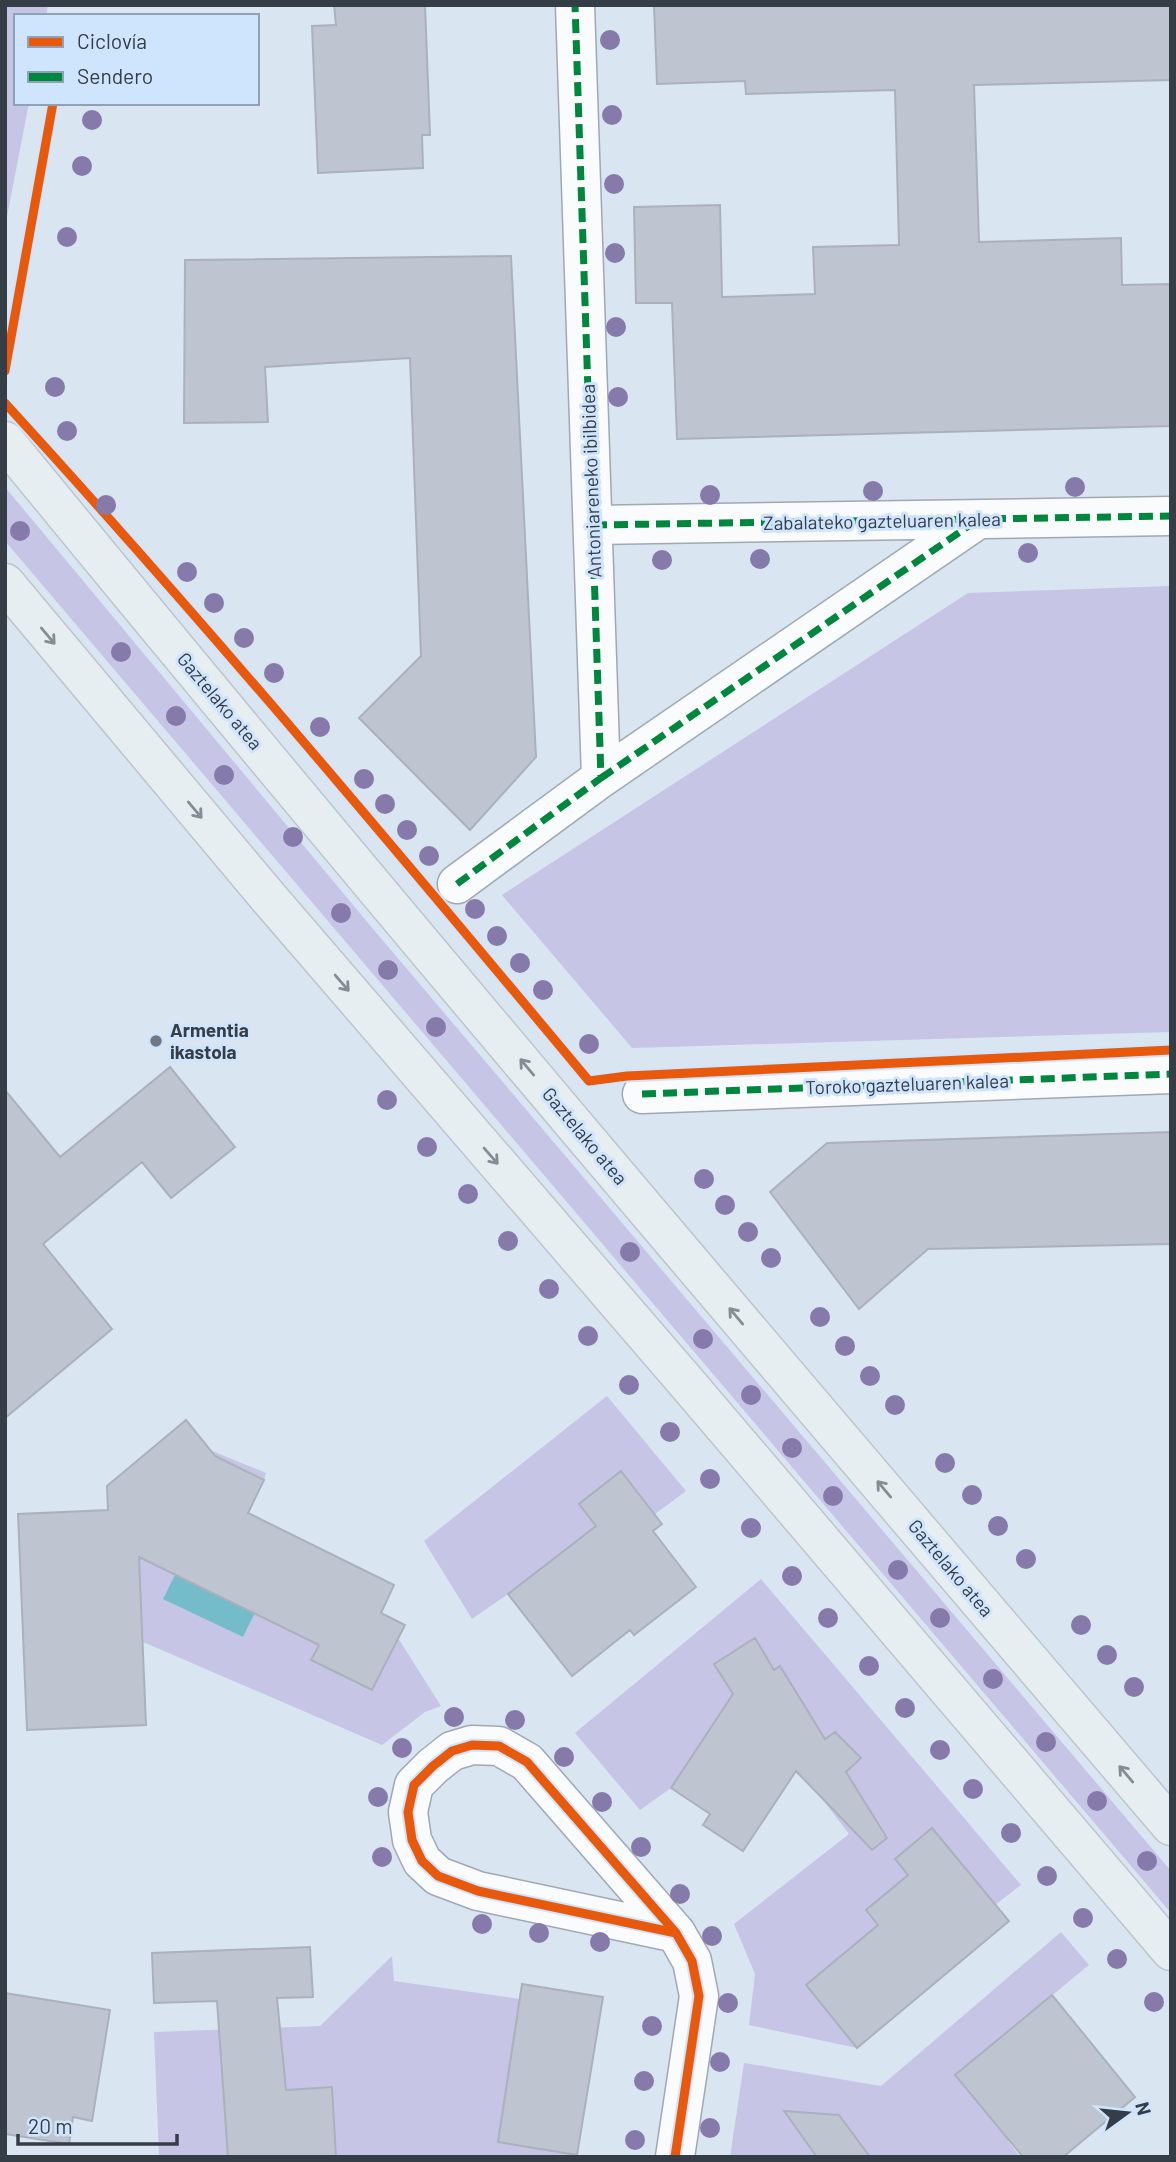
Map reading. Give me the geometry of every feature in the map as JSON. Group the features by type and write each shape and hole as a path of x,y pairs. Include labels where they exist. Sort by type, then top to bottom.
{"main road":[{"name":"Gaztelako atea","path":"5,440 127,590 729,1307 1171,1826"},
{"path":"5,583 268,897 1171,1951"}],"street":[{"name":"Antoniareneko ibilbidea","path":"575,5 601,778"},
{"name":"Zabalateko gazteluaren kalea","path":"593,526 1171,516"},
{"path":"457,884 601,778 977,520"},
{"name":"Toroko gazteluaren kalea","path":"642,1094 1171,1074"},
{"path":"675,2157 699,1996 692,1961 677,1934 527,1762 499,1746 472,1745 452,1752 414,1785 408,1812 412,1840 422,1861 438,1876 478,1891 677,1934"}],"shaded area":[{"path":"5,5 48,5 46,14 14,14 14,105 29,105 5,227"},
{"path":"5,487 374,930 1171,1871 1171,1913 5,541"},
{"path":"1171,586 1171,1032 632,1048 502,895 968,593"},
{"path":"607,1396 686,1491 655,1514 621,1471 579,1504 596,1526 472,1619 424,1541"},
{"path":"210,1450 266,1473 264,1480 229,1463 243,1637 255,1613 319,1645 311,1660 372,1690 398,1638 441,1706 425,1712 382,1745 143,1642 137,1509"},
{"path":"175,1575 255,1613 243,1637 163,1599"},
{"path":"761,1579 1021,1885 995,1905 932,1828 895,1859 908,1875 866,1910 878,1925 806,1984 857,2048 749,2025 755,1974 734,1924 849,1834 820,1796 860,1758 835,1733 815,1745 815,1723 780,1667 774,1670 714,1664 730,1690 741,1684 730,1761 701,1742 671,1788 640,1810 575,1733"},
{"path":"1061,1932 1089,1965 955,2075 986,2112 1029,2124 1008,2141 1020,2157 870,2157 785,2111 817,2157 730,2157 744,2063 881,2086"},
{"path":"392,1956 394,1981 520,1999 498,2142 577,2157 159,2157 154,2032 320,2026"}],"building":[{"path":"334,5 425,5 430,135 422,135 423,168 318,173 312,26 336,25"},
{"path":"654,5 1171,5 1171,80 974,85 979,242 1121,238 1122,285 1171,284 1171,426 677,439 672,303 636,303 634,207 720,205 722,297 815,294 813,247 899,245 895,90 746,94 745,81 657,84"},
{"path":"511,256 536,757 470,830 359,718 421,656 410,358 265,367 268,422 184,423 185,260"},
{"path":"170,1067 235,1147 171,1198 142,1162 43,1244 112,1329 5,1418 5,1090 60,1157"},
{"path":"1171,1132 1171,1244 928,1249 859,1309 770,1192 827,1143"},
{"path":"186,1420 215,1456 264,1480 248,1513 394,1585 381,1613 405,1625 372,1690 311,1660 319,1645 139,1557 146,1725 27,1730 18,1514 108,1510 107,1486"},
{"path":"621,1471 662,1524 653,1531 696,1587 634,1635 630,1630 572,1676 508,1594 596,1526 579,1504"},
{"path":"755,1638 774,1670 780,1666 825,1739 835,1732 861,1758 846,1772 887,1838 872,1850 796,1771 743,1851 703,1825 710,1814 671,1788 733,1694 714,1664"},
{"path":"932,1828 1009,1921 857,2048 806,1985 878,1925 866,1910 908,1875 895,1859"},
{"path":"310,1947 313,1997 277,1998 286,2090 332,2087 336,2157 228,2157 217,2001 154,2003 152,1953"},
{"path":"522,1984 603,1997 577,2155 498,2142"},
{"path":"5,1993 110,2010 92,2121 73,2117 69,2144 5,2134"},
{"path":"1052,1995 1135,2097 1063,2157 1023,2157 955,2075"},
{"path":"784,2111 839,2115 870,2157 817,2157"}],"marked path":[{"path":"457,884 601,778 575,5"},
{"path":"593,525 1171,516"},
{"path":"601,778 976,521"},
{"path":"642,1094 1171,1074"}],"cycle path":[{"path":"5,371 53,105"},
{"path":"5,403 228,654 589,1081 627,1076 1171,1050"},
{"path":"675,2157 699,1996 692,1961 676,1933 527,1762 499,1746 472,1745 452,1751 414,1785 408,1812 412,1840 422,1861 438,1876 478,1891 676,1933"}],"place":[{"name":"Armentia ikastola","path":"156,1041"}]}
